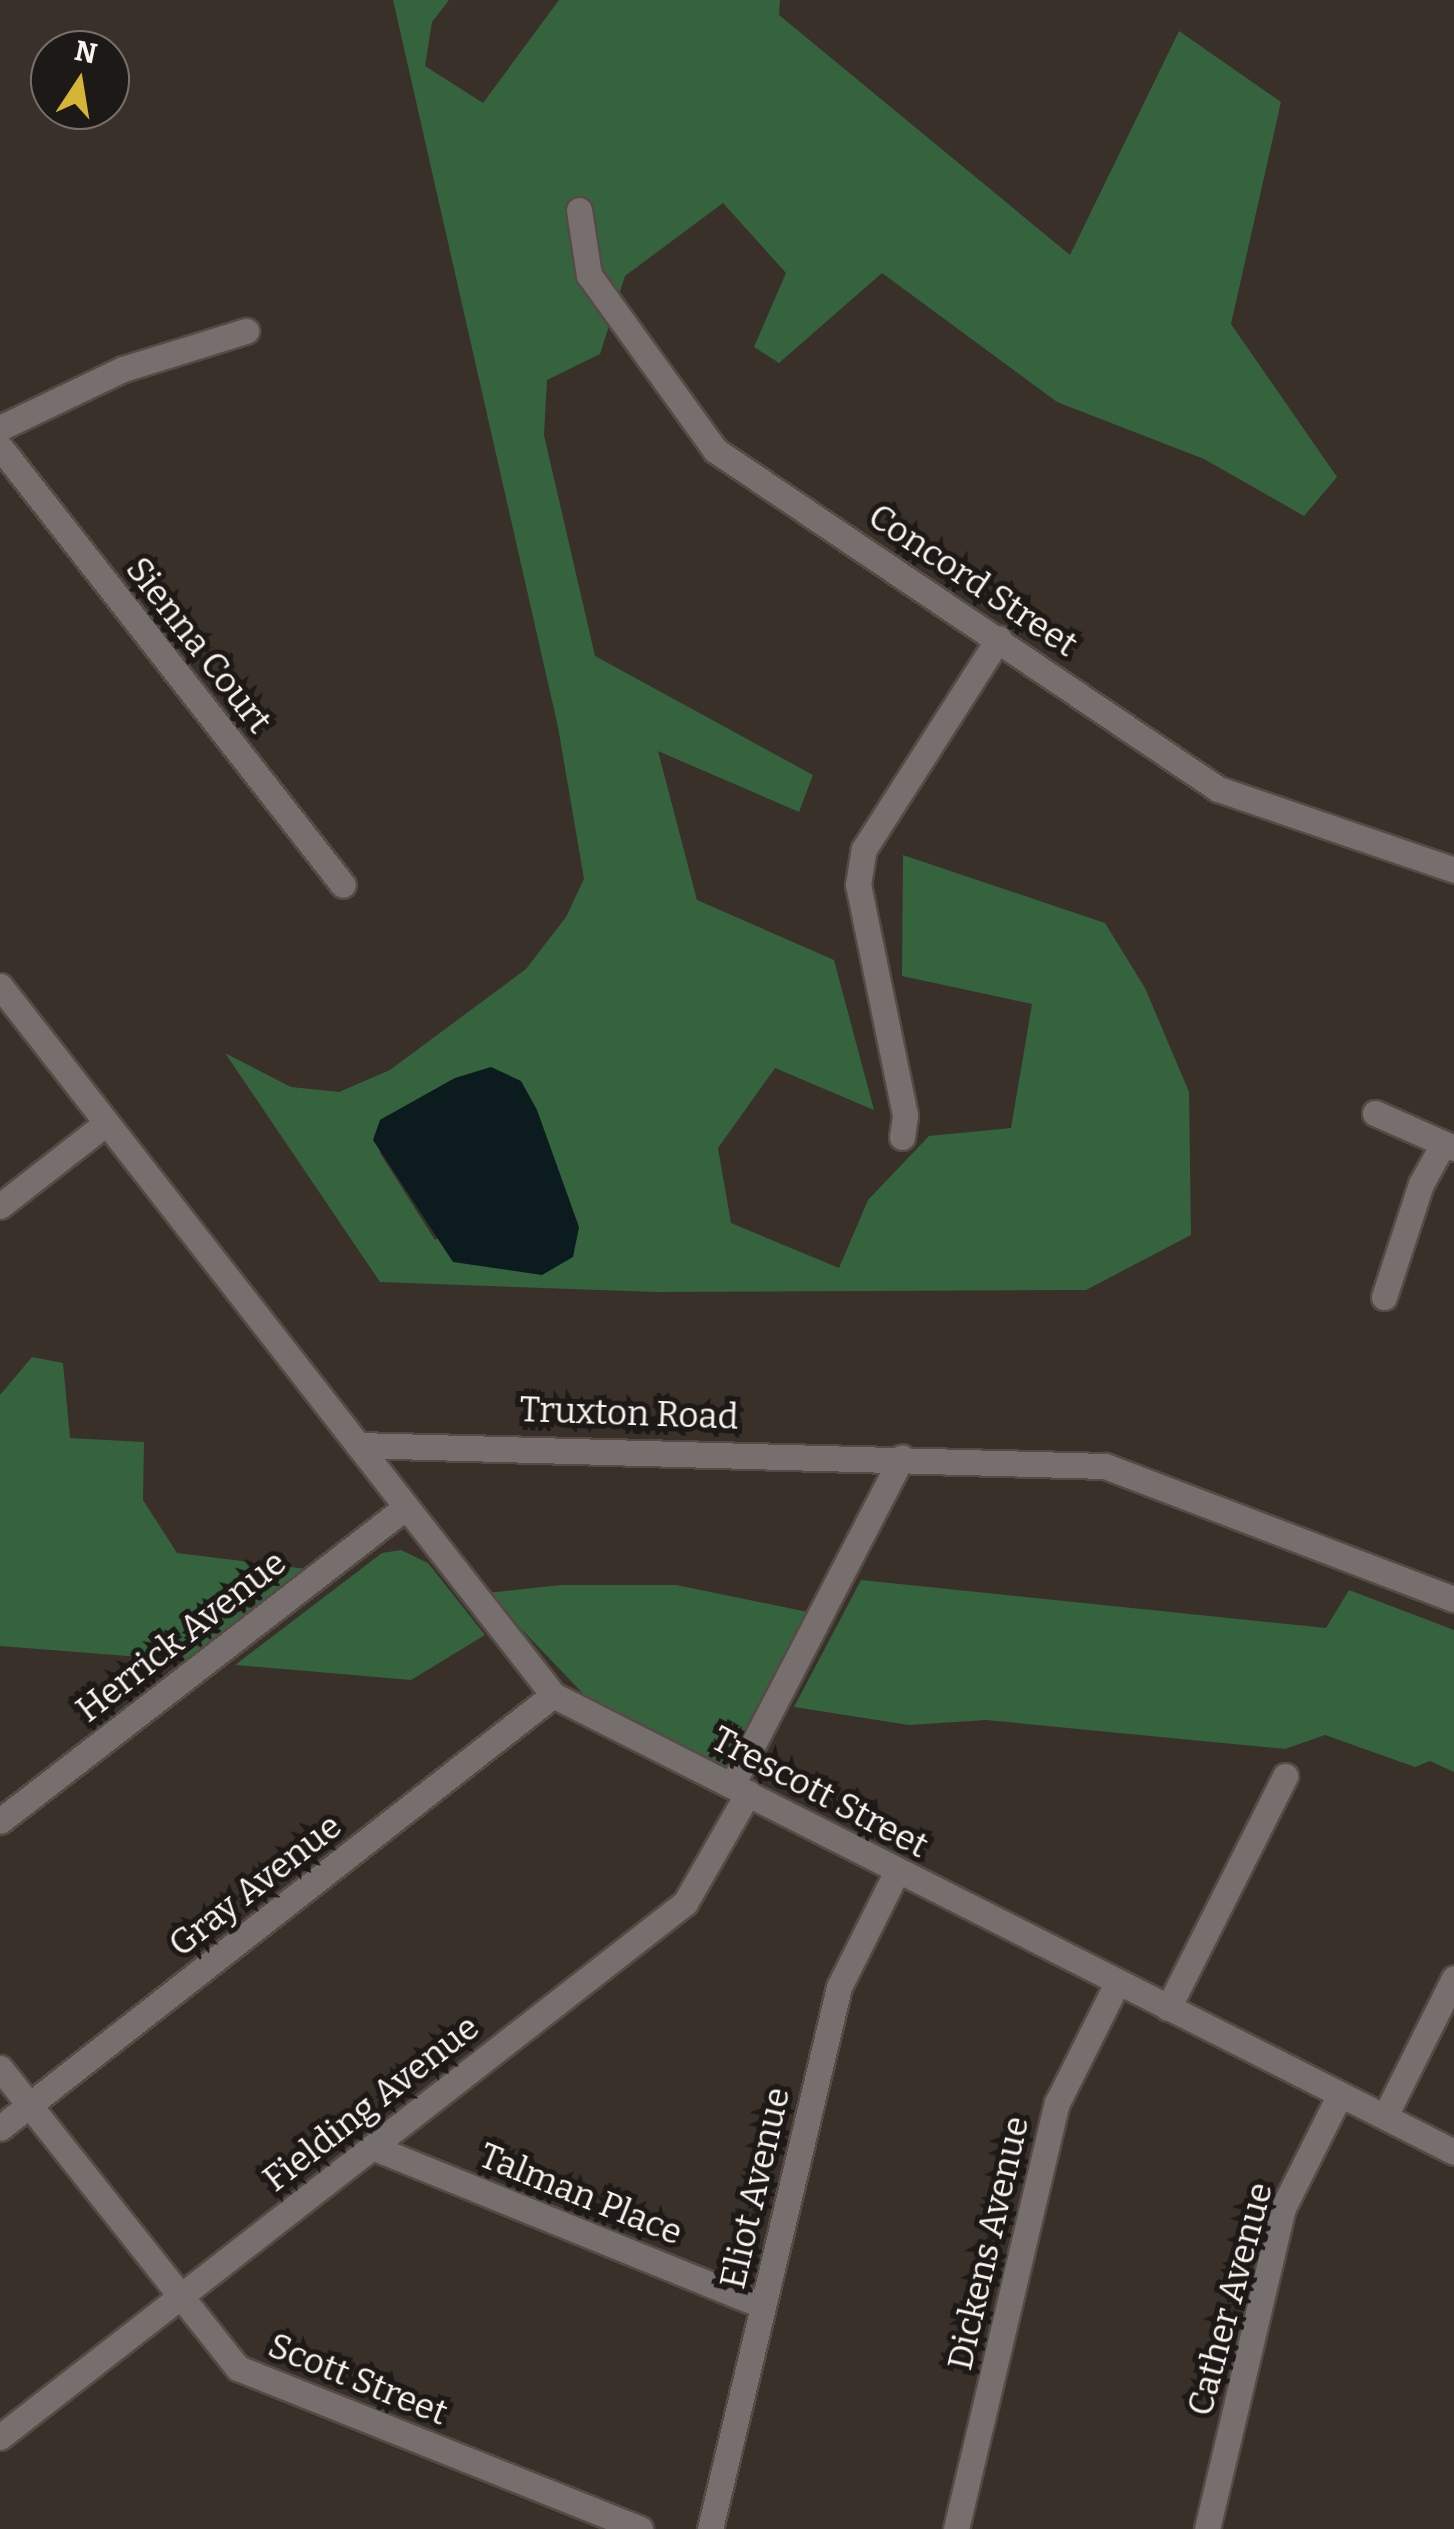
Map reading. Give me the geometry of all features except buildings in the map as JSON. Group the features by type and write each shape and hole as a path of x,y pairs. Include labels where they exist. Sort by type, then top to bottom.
{"street":[{"name":"Concord Street","path":"579,210 589,274 715,450 1218,789 1454,870"},
{"path":"0,428 124,369 246,330"},
{"name":"Sienna Court","path":"0,448 343,885"},
{"path":"902,1136 905,1116 858,885 864,849 999,638"},
{"path":"0,986 358,1445"},
{"path":"1375,1112 1448,1146 1421,1184 1384,1297"},
{"path":"0,1206 105,1124"},
{"name":"Truxton Road","path":"358,1445 902,1457 1105,1466 1454,1598"},
{"name":"Trescott Street","path":"358,1445 553,1695 896,1873 1385,2116"},
{"name":"Fielding Avenue","path":"0,2436 685,1903 902,1457"},
{"name":"Herrick Avenue","path":"0,1822 406,1507"},
{"name":"Gray Avenue","path":"0,2128 553,1695"},
{"path":"1168,2008 1285,1776"},
{"name":"Eliot Avenue","path":"710,2529 839,1987 896,1873"},
{"path":"1454,1978 1385,2116 1454,2152"},
{"name":"Dickens Avenue","path":"956,2529 1057,2103 1117,1983"},
{"name":"Scott Street","path":"0,2068 238,2368 640,2529"},
{"name":"Cather Avenue","path":"1207,2529 1282,2208 1340,2094"},
{"name":"Talman Place","path":"372,2147 763,2306"}],"green space":[{"path":"393,0 449,0 432,22 425,66 483,103 559,0 780,0 779,15 1070,255 1179,31 1281,102 1231,324 1337,477 1304,516 1204,459 1057,402 882,273 779,363 754,347 786,273 723,203 625,276 600,354 547,380 544,435 595,656 813,775 799,812 658,751 697,900 834,960 874,1110 775,1068 718,1148 731,1223 839,1268 868,1200 929,1136 1011,1128 1032,1004 902,976 903,855 1105,923 1145,988 1189,1092 1191,1235 1086,1290 656,1292 380,1282 225,1053 291,1087 339,1092 390,1070 526,969 566,917 584,879 558,727","holes":["455,1078 521,1081 553,1160 435,1240 380,1153 380,1120"]},
{"path":"32,1357 63,1363 70,1438 144,1442 143,1500 177,1553 307,1569 191,1661 0,1646 0,1395"},
{"path":"401,1550 428,1563 485,1635 411,1680 235,1665 382,1553"},
{"path":"861,1580 1326,1628 1349,1590 1454,1630 1454,1772 1430,1761 1415,1767 1325,1735 1285,1749 986,1720 909,1725 794,1707"},
{"path":"561,1585 676,1585 808,1612 733,1774 593,1704 487,1593"}],"shaded area":[{"path":"491,1067 521,1081 537,1110 579,1227 573,1257 542,1275 453,1262 373,1140 380,1120 455,1078"}]}
